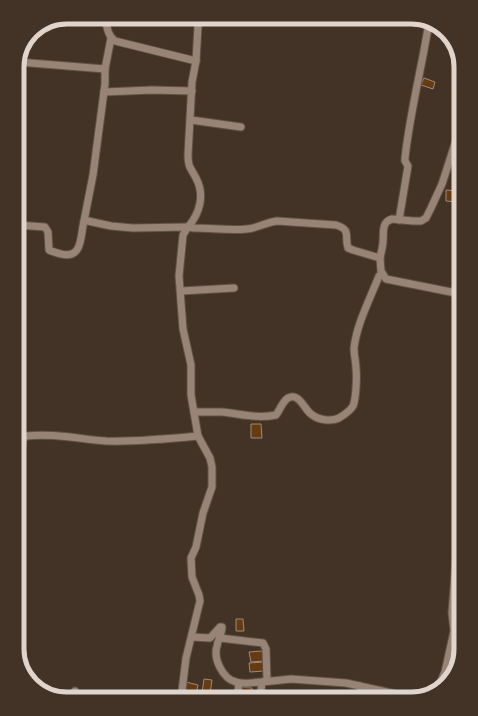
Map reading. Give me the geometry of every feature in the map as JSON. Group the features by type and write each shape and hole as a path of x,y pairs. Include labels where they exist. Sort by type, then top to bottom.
{"street":[{"path":"24,226 45,227 48,232 49,250 70,255 75,254 78,249 93,176 104,92 105,69 110,38 106,24"},
{"path":"182,692 186,658 200,601 192,577 192,558 196,547 203,513 212,487 212,467 210,458 198,436 191,395 191,365 183,329 179,276 183,235 198,212 201,192 200,185 196,176 191,171 188,162 192,91 198,24"},
{"path":"399,220 408,166 405,161 407,144 428,27"},
{"path":"110,38 122,43 196,61"},
{"path":"24,62 105,69"},
{"path":"104,92 152,90 192,91"},
{"path":"191,120 241,127"},
{"path":"454,147 442,184 426,218 421,220 388,220 384,226 380,258 382,274 386,280 454,293"},
{"path":"84,221 133,228 188,227 247,229 277,221 336,225 344,227 346,231 348,248 380,258"},
{"path":"194,412 222,412 246,416 267,417 276,415 287,399 291,397 299,399 309,412 317,418 335,420 345,414 353,406 355,399 356,370 354,348 357,336 365,309 379,276 382,274"},
{"path":"180,291 234,288"},
{"path":"24,437 45,434 106,441 121,441 198,436"},
{"path":"443,677 454,631 452,613 454,580"},
{"path":"192,637 210,638 221,627 222,630 216,647 216,657 219,665 229,680 239,683 291,679 325,681 387,692"},
{"path":"220,638 263,643 266,649 265,681 262,692"},
{"path":"238,692 239,683"},
{"path":"360,686 361,692"}],"building":[{"path":"424,78 435,82 433,89 421,85"},
{"path":"446,190 454,191 454,202 446,201"},
{"path":"251,424 261,424 262,438 251,438"},
{"path":"236,619 243,619 244,631 236,631"},
{"path":"262,651 264,661 251,662 249,652"},
{"path":"263,662 264,671 250,672 249,663"},
{"path":"204,679 212,680 210,692 202,692"},
{"path":"186,682 198,685 196,692 184,692"},
{"path":"241,687 252,688 251,692 240,692"}]}
